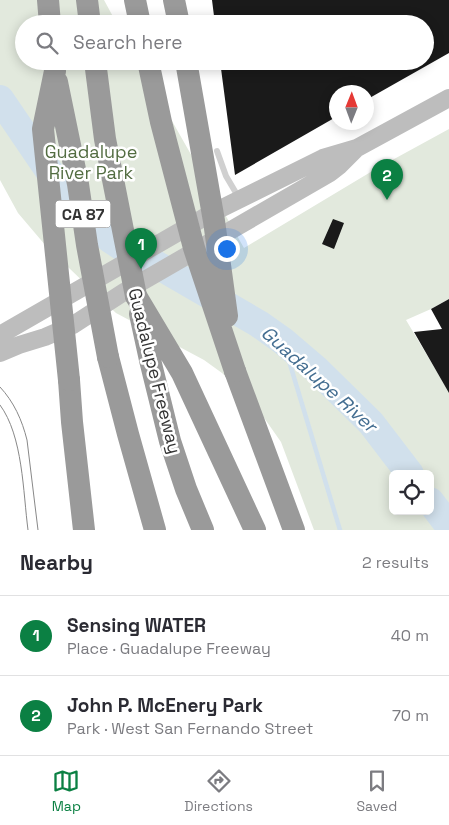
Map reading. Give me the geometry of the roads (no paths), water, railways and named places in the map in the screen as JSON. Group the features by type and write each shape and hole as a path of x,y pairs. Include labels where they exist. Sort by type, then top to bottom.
{"highway":[{"path":"48,0 49,15"},
{"path":"87,0 89,15"},
{"path":"135,0 138,15"},
{"path":"174,0 177,15"},
{"path":"53,70 43,129 84,530"},
{"name":"CA 87","path":"55,70 78,184 87,245 108,357 155,530"},
{"name":"Guadalupe Freeway","path":"96,70 105,139 130,294 150,360 170,442 186,489 203,530"},
{"path":"150,70 161,122 194,248 235,371 294,530"},
{"path":"188,70 214,221 235,371"},
{"path":"130,294 182,373 255,530"}],"main road":[{"path":"0,335 210,214 323,158 357,148 449,98"},
{"path":"0,353 73,325 130,294 221,235 330,173 357,148"}],"lane":[{"path":"217,151 226,176 240,199"}],"waterway":[{"name":"Guadalupe River","path":"0,99 60,187 87,219 125,249 152,262 259,324 283,341 317,370 371,423 407,470"},
{"path":"283,341 340,530"},
{"name":"Guadalupe River","path":"434,506 449,526"}],"tram line":[{"path":"0,387 17,412 27,440 38,530"},
{"path":"0,405 8,418 18,448 28,530"}],"place":[{"name":"John P. McEnery Park","path":"387,200"},
{"name":"Sensing WATER","path":"141,269"}],"park label":[{"name":"Guadalupe River Park","path":"91,161"}]}
